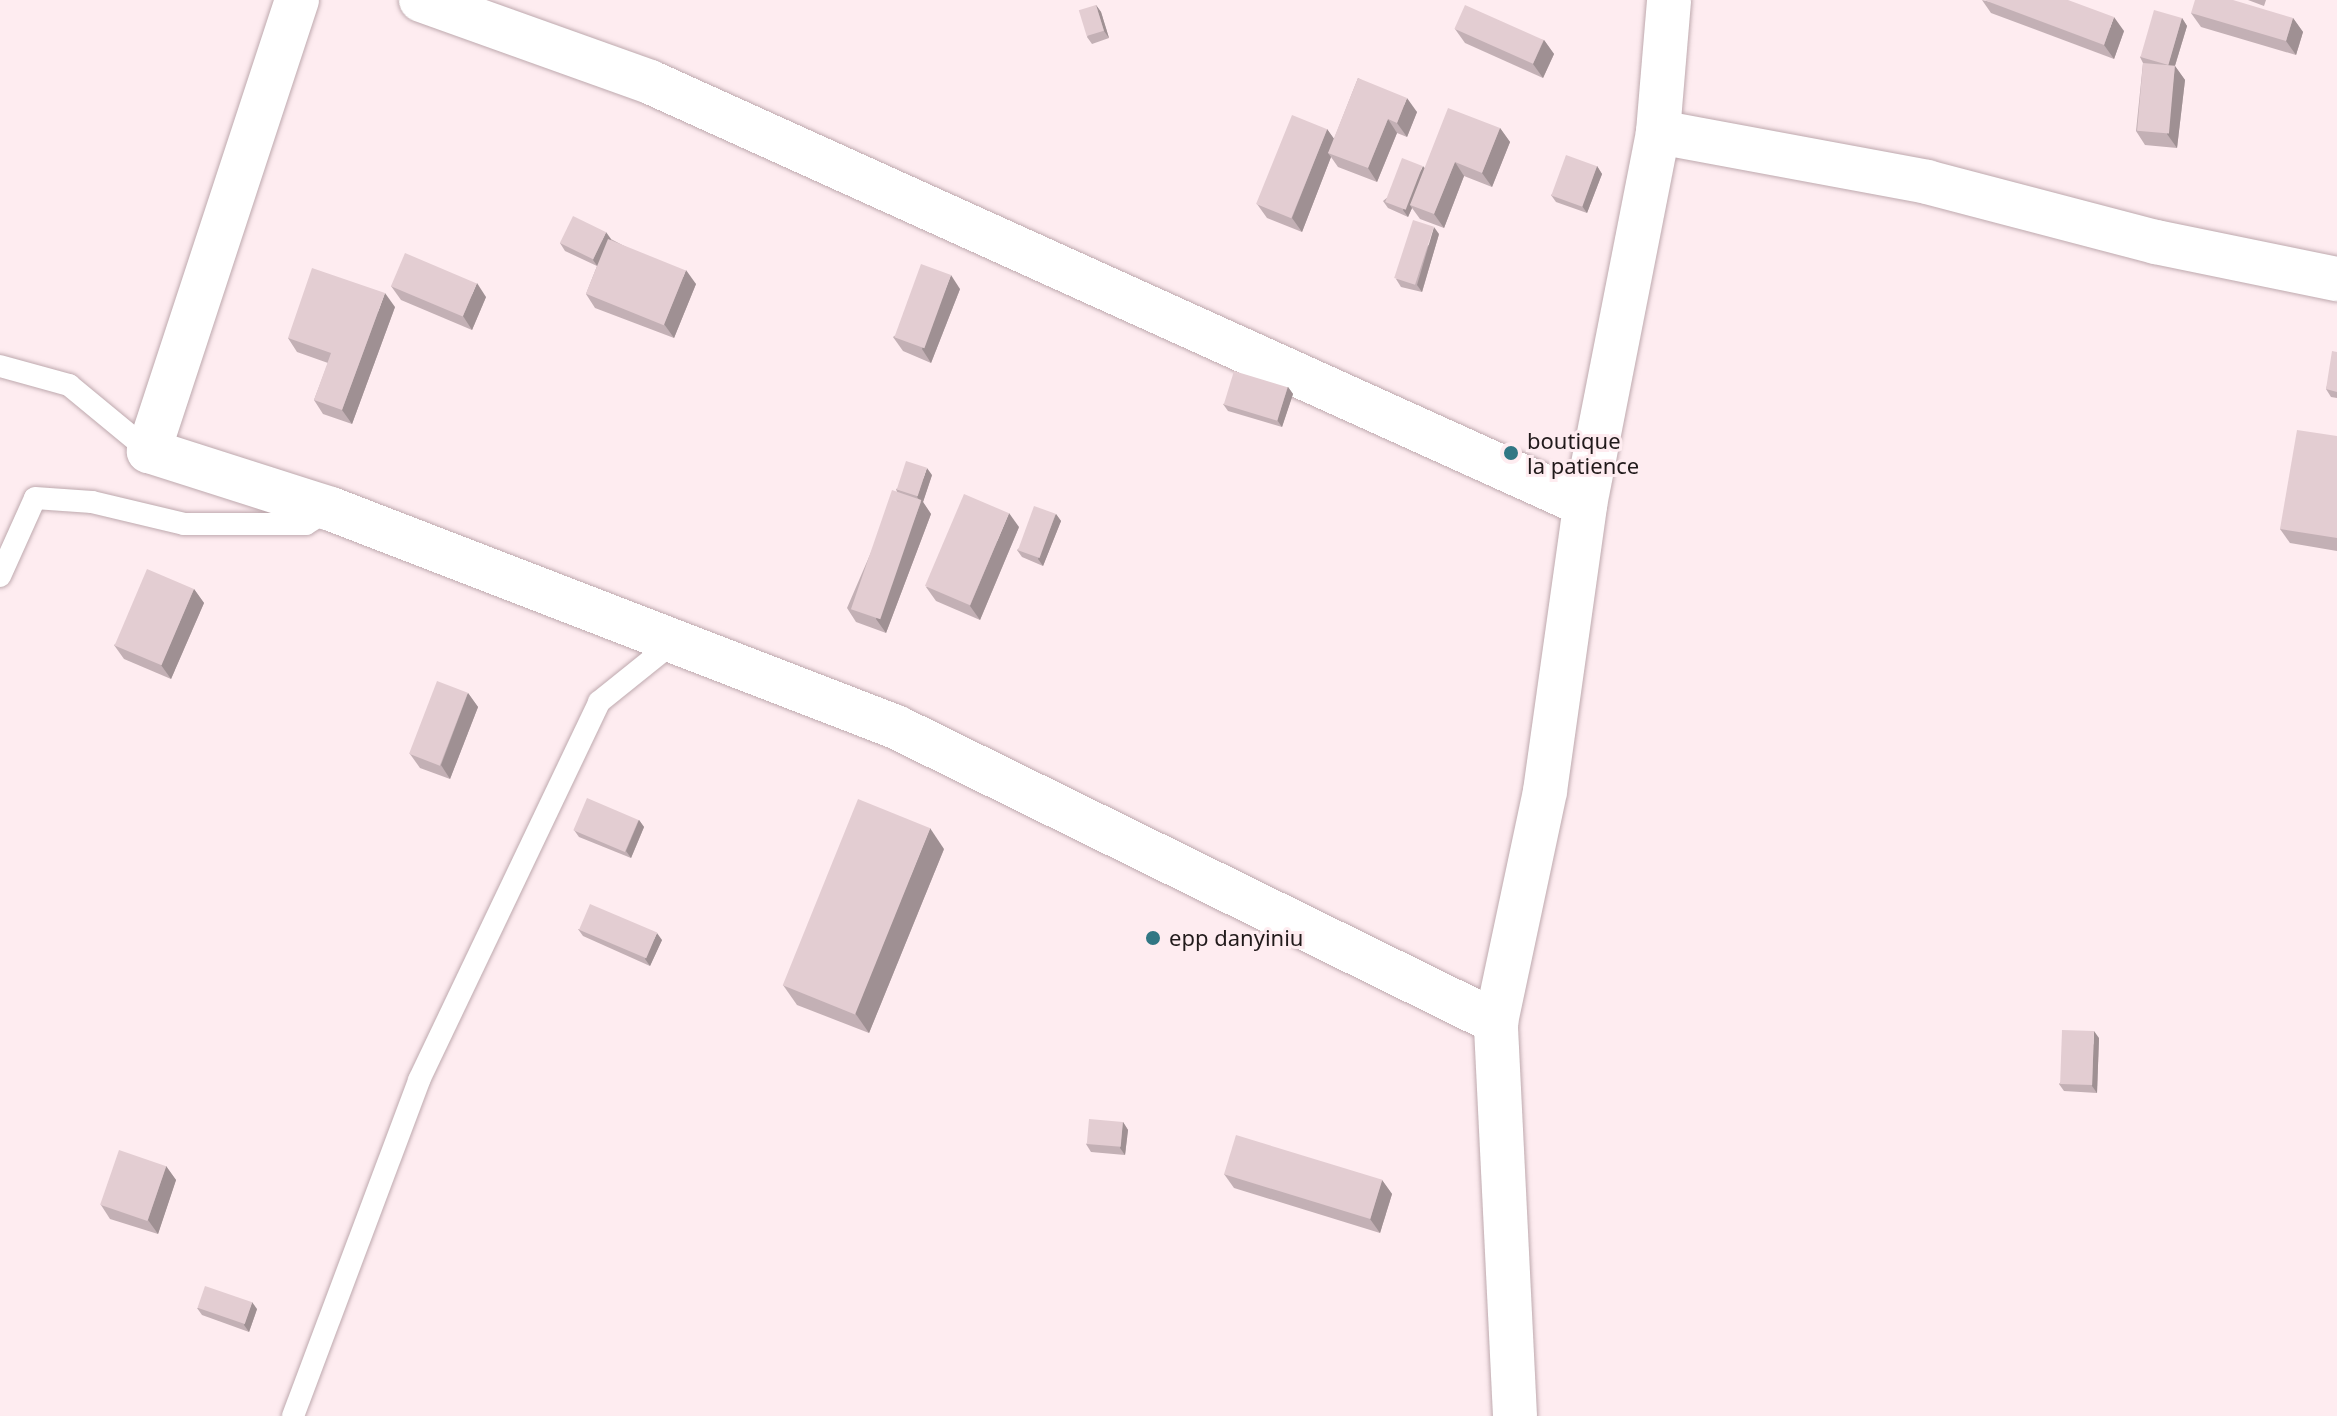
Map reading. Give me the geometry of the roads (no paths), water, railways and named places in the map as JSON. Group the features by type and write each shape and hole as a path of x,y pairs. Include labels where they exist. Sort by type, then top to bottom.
{"street":[{"path":"297,0 149,451 331,509 896,727 1496,1022"},
{"path":"421,0 650,82 1585,505"},
{"path":"1515,1416 1496,1022 1545,791 1585,505 1658,132 1669,0"},
{"path":"1658,132 1927,182 2156,242 2337,279"}],"lane":[{"path":"0,366 69,385 149,451"},
{"path":"0,576 35,498 92,502 184,524 306,524 331,509"},
{"path":"293,1416 419,1080 599,702 675,641"}],"place":[{"name":"boutique la patience","path":"1511,453"},
{"name":"epp danyiniu","path":"1153,938"}]}
